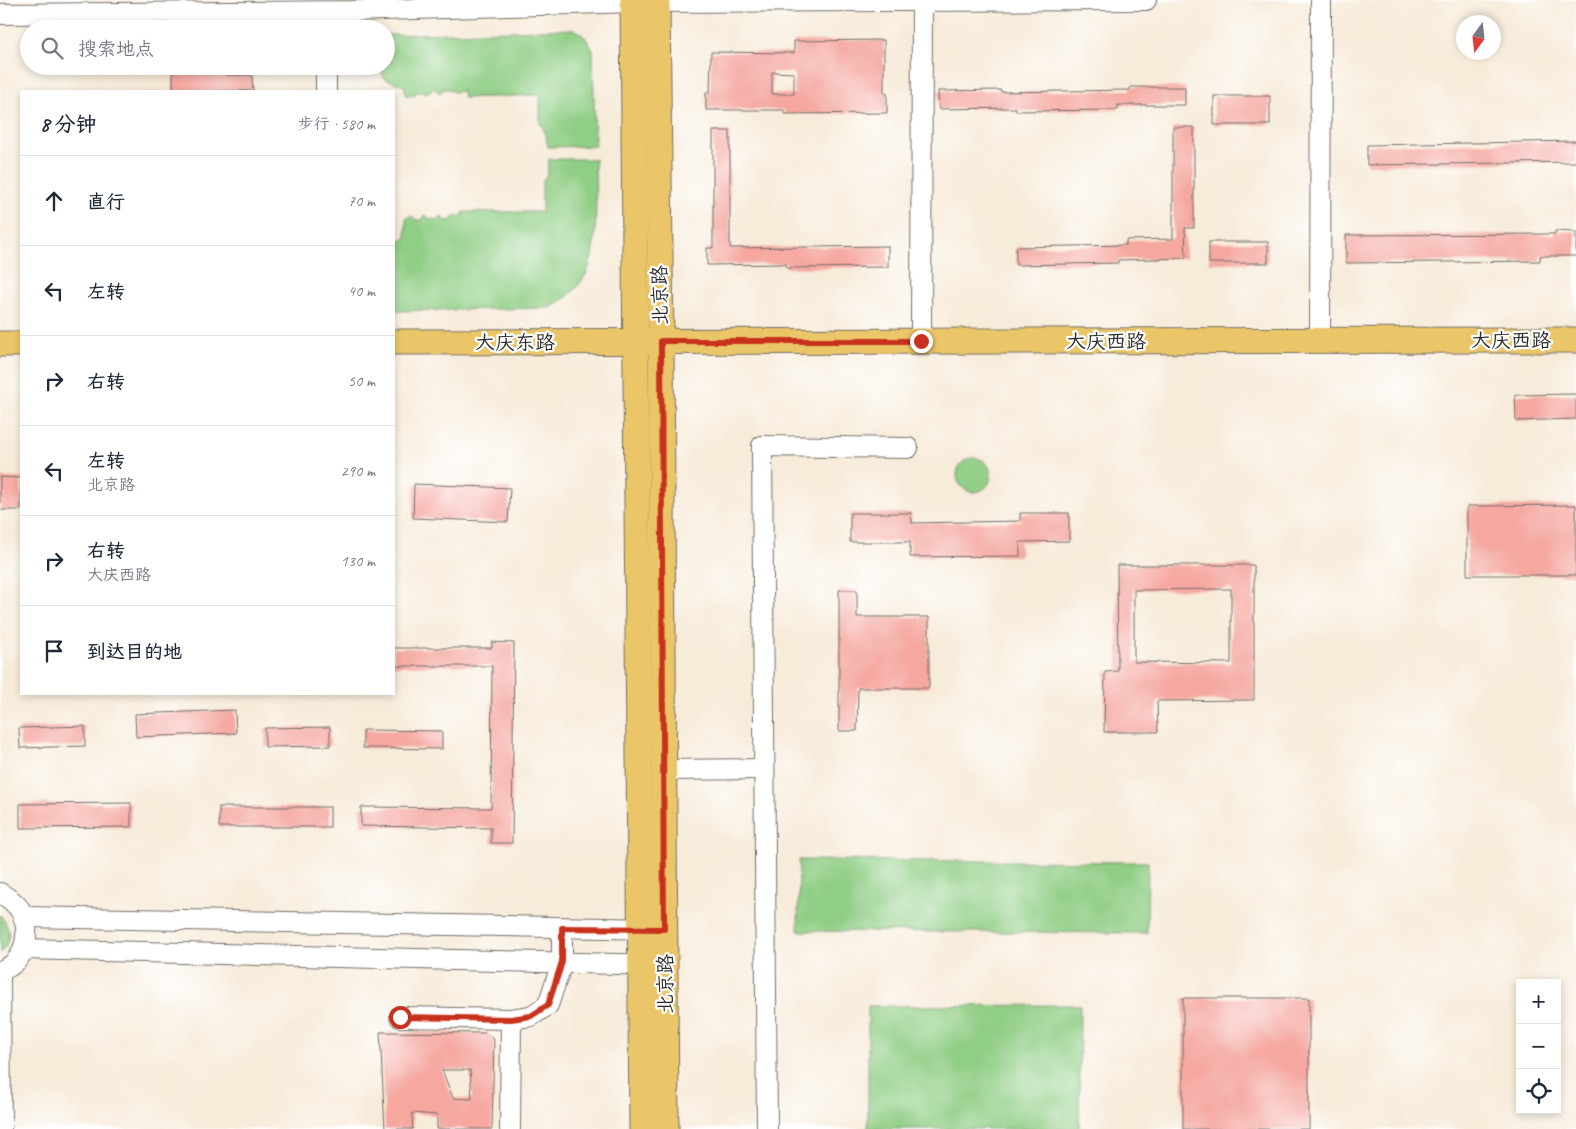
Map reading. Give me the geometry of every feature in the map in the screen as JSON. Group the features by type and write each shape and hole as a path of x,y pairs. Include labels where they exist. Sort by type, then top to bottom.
{"main road":[{"name":"北京路","path":"642,1129 636,341 645,1"},
{"name":"北京路","path":"645,1 661,341 666,1129"},
{"name":"大庆西路","path":"636,341 1576,340"},
{"name":"大庆东路","path":"395,342 636,341"},
{"path":"0,344 20,344"}],"street":[{"path":"0,14 325,20 645,1 1146,0"},
{"path":"1320,341 1321,0"},
{"path":"921,341 922,1"},
{"path":"326,75 326,90"},
{"path":"767,1129 762,446 908,448"},
{"path":"664,770 764,769"},
{"path":"0,891 15,903 24,917 27,933 23,949 14,963 0,972 1,1129"},
{"path":"24,917 664,929"},
{"path":"400,1017 511,1019 531,1016 548,1005 562,962 562,928"},
{"path":"23,949 665,965"},
{"path":"510,1129 511,1019"}],"green space":[{"path":"574,29 585,37 593,50 595,146 548,147 546,135 540,122 540,95 464,98 462,91 453,92 445,89 439,93 436,89 432,89 428,94 419,92 413,96 405,95 405,86 383,78 383,75 395,75 395,35"},
{"path":"549,159 595,159 596,218 593,249 586,274 571,294 550,308 395,311 395,244 406,238 406,218 412,216 416,220 422,220 425,215 431,219 438,220 441,216 446,221 452,220 454,216 463,216 463,212 542,212 542,183 547,174"},
{"path":"974,458 986,463 991,475 986,487 974,492 962,487 957,475 962,463"},
{"path":"799,860 1148,862 1147,933 798,931"},
{"path":"0,915 6,924 9,934 7,944 0,953"},
{"path":"1080,1005 1079,1129 868,1129 868,1006"}],"building":[{"path":"884,40 884,93 887,93 887,113 784,114 784,110 706,110 706,92 710,92 711,52 794,53 794,41","holes":["772,72 794,73 794,94 772,94"]},
{"path":"173,75 252,75 253,90 173,90"},
{"path":"1130,87 1185,87 1185,105 1118,105 1118,110 1016,111 1016,108 939,109 938,91 1130,90"},
{"path":"1214,96 1270,96 1270,125 1214,125"},
{"path":"1173,127 1194,127 1194,228 1185,228 1186,258 1118,260 1118,263 1016,265 1016,247 1126,245 1126,240 1173,239"},
{"path":"713,131 730,131 730,248 888,246 888,267 786,268 786,264 707,265 707,248 713,248"},
{"path":"1576,141 1576,162 1367,165 1367,145"},
{"path":"1555,231 1576,232 1576,256 1540,256 1540,261 1346,263 1346,235 1555,234"},
{"path":"1209,242 1268,242 1268,263 1209,263"},
{"path":"1576,394 1576,419 1516,421 1515,395"},
{"path":"0,477 20,478 20,510 0,510"},
{"path":"414,484 510,488 508,522 413,518"},
{"path":"1576,505 1576,575 1467,575 1467,506"},
{"path":"850,513 911,513 912,523 1020,521 1020,513 1069,513 1069,541 1020,542 1020,556 910,557 910,542 850,542"},
{"path":"1117,565 1254,565 1254,700 1157,701 1158,732 1104,732 1105,672 1118,671","holes":["1231,589 1231,663 1134,662 1134,590"]},
{"path":"839,590 857,590 857,617 929,617 929,688 858,688 857,731 839,731"},
{"path":"492,642 514,643 512,843 491,843 491,828 361,826 361,807 491,808 492,666 395,666 395,648 492,648"},
{"path":"235,710 236,733 136,737 135,714"},
{"path":"85,726 85,746 20,748 19,728"},
{"path":"330,727 330,746 265,747 265,728"},
{"path":"363,730 442,731 442,749 363,748"},
{"path":"131,803 131,827 20,828 20,804"},
{"path":"219,807 330,807 330,827 219,827"},
{"path":"1183,998 1309,998 1309,1129 1183,1129"},
{"path":"380,1032 486,1033 494,1040 492,1129 437,1129 437,1115 412,1113 413,1129 385,1129","holes":["442,1070 470,1070 472,1099 453,1098"]}],"route":[{"path":"400,1017 511,1019 531,1016 548,1005 562,962 562,928 664,929 661,341 921,341"}]}
